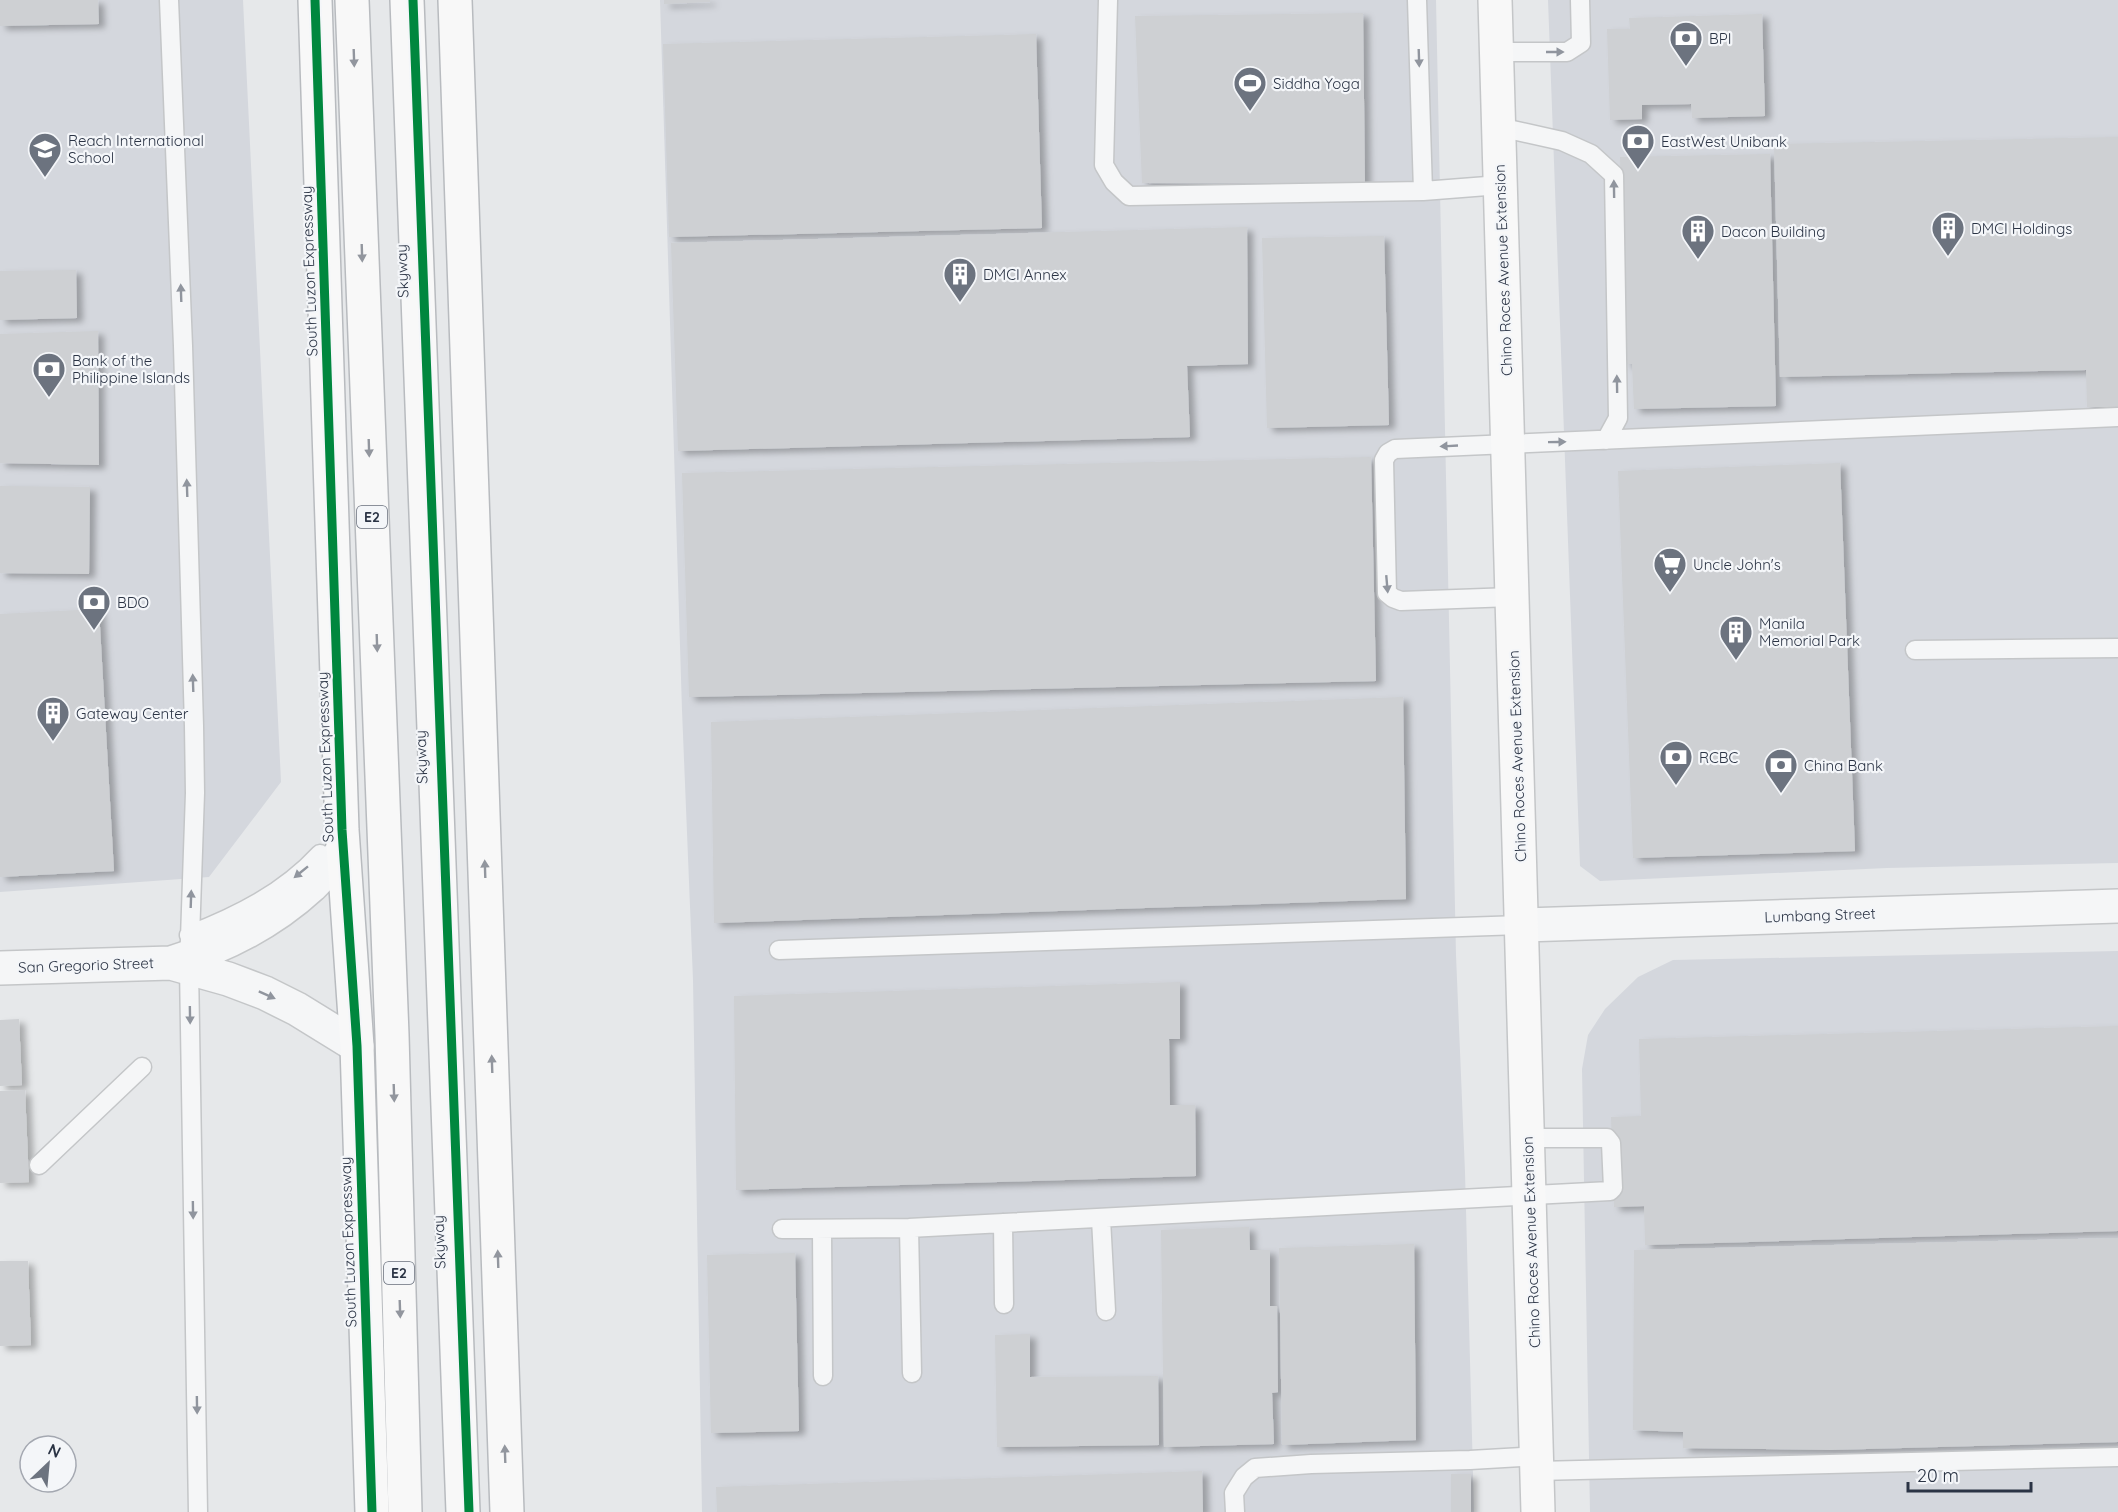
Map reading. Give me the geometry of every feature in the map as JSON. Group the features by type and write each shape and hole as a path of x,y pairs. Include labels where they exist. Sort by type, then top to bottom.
{"main road":[{"name":"South Luzon Expressway","path":"315,0 342,841 357,1046 372,1512"},
{"name":"E2","path":"352,0 392,1047 405,1512"},
{"name":"Skyway","path":"407,0 463,1512"},
{"path":"413,0 469,1512"},
{"path":"455,0 507,1512"},
{"name":"Chino Roces Avenue Extension","path":"1495,0 1538,1512"}],"street":[{"name":"San Gregorio Street","path":"0,968 185,956 234,939 274,915 311,886 342,841"},
{"name":"Lumbang Street","path":"1521,925 2118,906"},
{"name":"San Gregorio Street","path":"185,956 297,1009 357,1046"}],"lane":[{"path":"169,0 183,346 194,726 195,793 185,956 198,1512"},
{"path":"1108,0 1104,165 1114,182 1129,196 1423,191 1500,185"},
{"path":"1417,0 1423,191"},
{"path":"1496,52 1568,52 1581,43 1580,0"},
{"path":"1499,127 1562,141 1591,154 1614,175 1618,418 1606,440"},
{"path":"1512,597 1401,601 1387,593 1384,460 1388,453 1395,449 2118,417"},
{"path":"1915,650 2118,648"},
{"path":"779,950 1521,925"},
{"path":"39,1165 142,1067"},
{"path":"782,1229 909,1228 1101,1219 1530,1196 1610,1191 1612,1188 1611,1143 1607,1138 1527,1138"},
{"path":"1101,1219 1106,1311"},
{"path":"1003,1223 1004,1304"},
{"path":"909,1228 912,1373"},
{"path":"822,1230 824,1376"},
{"path":"1235,1512 1234,1493 1244,1477 1255,1468 1311,1464 1470,1460 1537,1463 2118,1457"}],"shaded area":[{"path":"0,0 243,0 281,782 209,877 0,892"},
{"path":"660,0 1436,0 1456,955 1465,1172 1474,1512 702,1512 693,980 682,710"},
{"path":"1548,0 2118,0 2118,863 1887,868 1600,881 1580,866"},
{"path":"2118,951 2118,1512 1590,1512 1582,1069 1588,1035 1605,1009 1638,977 1673,960"}],"building":[{"path":"0,0 98,0 99,24 0,26"},
{"path":"664,0 710,0 710,2 664,4"},
{"path":"1363,13 1365,184 1142,183 1135,16"},
{"name":"BPI","path":"1762,14 1765,116 1692,118 1691,104 1642,105 1642,119 1610,120 1607,29 1630,29 1629,18"},
{"path":"1036,34 1042,228 669,237 663,44"},
{"name":"DMCI Holdings","path":"2118,137 2118,407 2087,407 2086,370 1780,377 1774,144"},
{"name":"Dacon Building","path":"1770,154 1776,406 1634,409 1632,364 1626,364 1620,157"},
{"name":"DMCI Annex","path":"1247,227 1248,364 1187,366 1190,437 678,451 671,243"},
{"path":"1384,236 1389,425 1267,428 1262,238"},
{"path":"76,270 77,318 0,320 0,271"},
{"name":"Bank of the Philippine Islands","path":"98,331 99,465 0,463 0,334"},
{"path":"1371,457 1376,681 689,697 682,473"},
{"name":"Manila Memorial Park","path":"1840,463 1855,851 1633,858 1618,471"},
{"path":"0,486 90,487 89,574 0,573"},
{"name":"Gateway Center","path":"99,609 114,871 0,877 0,614"},
{"path":"1403,697 1406,899 714,923 711,722"},
{"path":"1180,982 1180,1039 1169,1039 1170,1105 1195,1105 1196,1176 736,1190 734,996"},
{"path":"19,1019 22,1085 0,1086 0,1020"},
{"path":"2118,1026 2118,1231 1645,1245 1644,1206 1614,1207 1611,1117 1641,1116 1639,1039"},
{"path":"25,1090 29,1182 0,1183 0,1091"},
{"path":"1249,1227 1250,1250 1270,1250 1270,1306 1277,1306 1278,1392 1272,1393 1274,1444 1164,1447 1161,1230"},
{"path":"2118,1238 2118,1442 1830,1450 1683,1448 1683,1432 1633,1430 1634,1250"},
{"path":"1414,1244 1416,1440 1282,1445 1279,1248"},
{"path":"795,1253 799,1431 711,1433 707,1255"},
{"path":"0,1261 28,1261 31,1345 0,1346"},
{"path":"1030,1334 1030,1377 1158,1376 1159,1445 997,1447 995,1335"},
{"path":"1202,1471 1203,1512 717,1512 716,1487"},
{"path":"1451,1474 1471,1474 1471,1512 1451,1512"}],"cycle path":[{"path":"315,0 342,830 357,1046 372,1512"},
{"path":"413,0 469,1512"}],"place":[{"name":"BPI","path":"1686,67"},
{"name":"Siddha Yoga","path":"1250,112"},
{"name":"EastWest Unibank","path":"1638,170"},
{"name":"Reach International School","path":"45,178"},
{"name":"DMCI Holdings","path":"1948,257"},
{"name":"Dacon Building","path":"1698,260"},
{"name":"DMCI Annex","path":"960,303"},
{"name":"Bank of the Philippine Islands","path":"49,398"},
{"name":"Uncle John's","path":"1670,593"},
{"name":"BDO","path":"94,631"},
{"name":"Manila Memorial Park","path":"1736,661"},
{"name":"Gateway Center","path":"53,742"},
{"name":"RCBC","path":"1676,786"},
{"name":"China Bank","path":"1781,794"}]}
